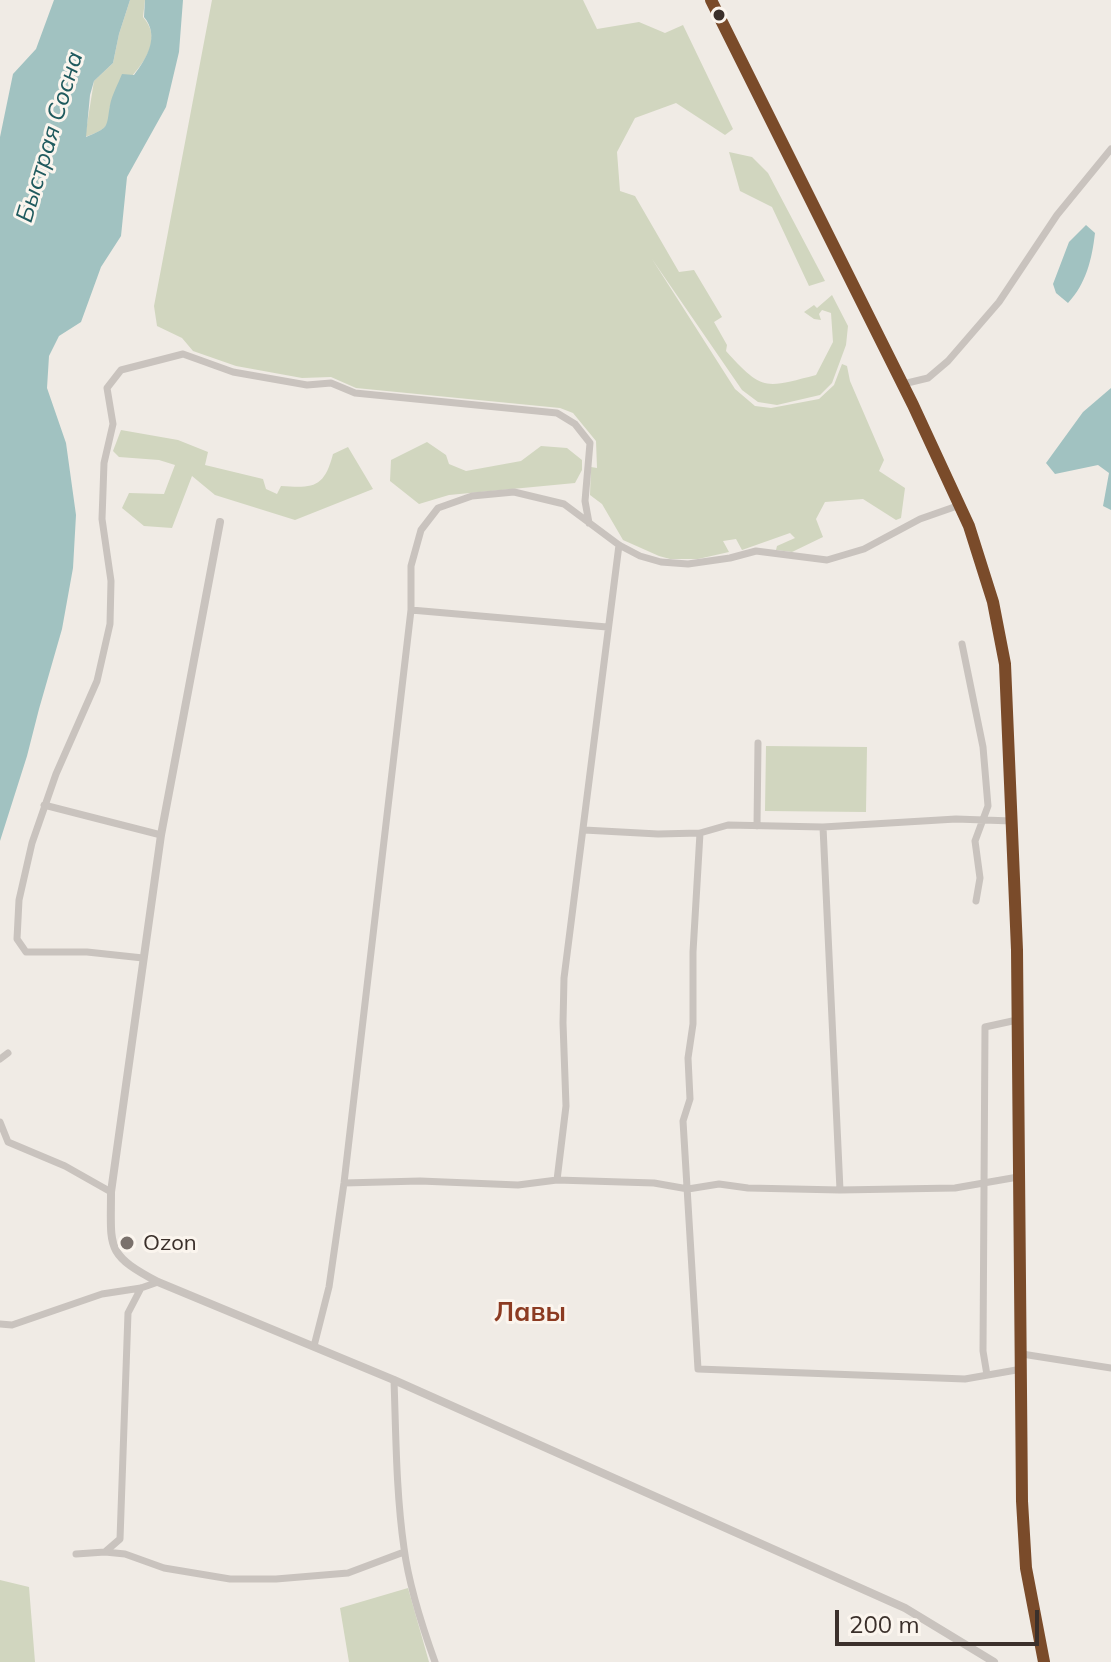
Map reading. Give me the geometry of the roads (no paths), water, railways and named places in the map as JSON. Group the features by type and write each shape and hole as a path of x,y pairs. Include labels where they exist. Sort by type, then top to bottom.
{"main road":[{"path":"711,0 960,505 993,602 1005,664 1012,821 1022,1501 1026,1568 1044,1662"}],"street":[{"path":"903,384 928,378 948,361 999,302 1057,215 1111,149"},
{"path":"143,958 87,952 26,952 17,939 19,900 44,805 97,681 110,624 111,581 102,519 104,463 113,424 107,388 121,370 183,354 233,372 307,385 331,383 355,393 557,413 575,424 590,443 585,501 589,523"},
{"path":"314,1346 329,1287 344,1183 411,610 411,566 421,530 438,508 472,496 514,492 564,504 619,545 650,559 688,564 756,551 827,560 864,549 920,519 960,505"},
{"path":"220,522 161,835 111,1192 111,1244 129,1266 158,1282 394,1380 905,1608 994,1662"},
{"path":"557,1180 566,1106 564,978 619,545"},
{"path":"411,610 607,627"},
{"path":"962,644 983,747 988,806 976,831 980,878 976,901"},
{"path":"757,826 758,743"},
{"path":"44,805 161,835"},
{"path":"584,830 658,834 700,833 728,825 823,827 956,819 1012,821"},
{"path":"823,827 840,1190"},
{"path":"700,833 693,952 693,1024 688,1058 690,1099 683,1121 698,1369 965,1379 1022,1369"},
{"path":"987,1375 983,1351 985,1027 1017,1020"},
{"path":"0,1059 8,1053"},
{"path":"0,1122 8,1142 65,1166 111,1192"},
{"path":"344,1183 420,1181 518,1185 557,1180 654,1183 688,1189 719,1184 748,1188 840,1190 955,1188 1018,1177"},
{"path":"0,1324 12,1325 102,1294 158,1282"},
{"path":"105,1552 120,1539 128,1313 141,1288"},
{"path":"1022,1354 1111,1368"},
{"path":"394,1380 398,1491 404,1552 435,1662"},
{"path":"76,1554 125,1554 185,1572 230,1579 276,1579 348,1573 404,1552"}],"water":[{"name":"Быстрая Сосна","path":"54,0 130,0 113,63 94,81 86,137 106,126 111,101 122,74 134,75 147,54 151,32 144,17 145,0 183,0 179,52 166,107 127,177 121,236 101,267 81,322 59,336 49,356 47,388 66,443 76,515 73,568 62,629 0,841 0,137 13,74 36,49"},
{"path":"1086,225 1095,233 1092,252 1084,279 1068,303 1056,293 1053,284 1069,242"},
{"path":"1111,388 1111,510 1103,506 1109,473 1098,465 1055,474 1046,463 1083,412"}],"place":[{"name":"Ozon","path":"127,1243"}],"district":[{"name":"Лавы","path":"530,1313"}]}
